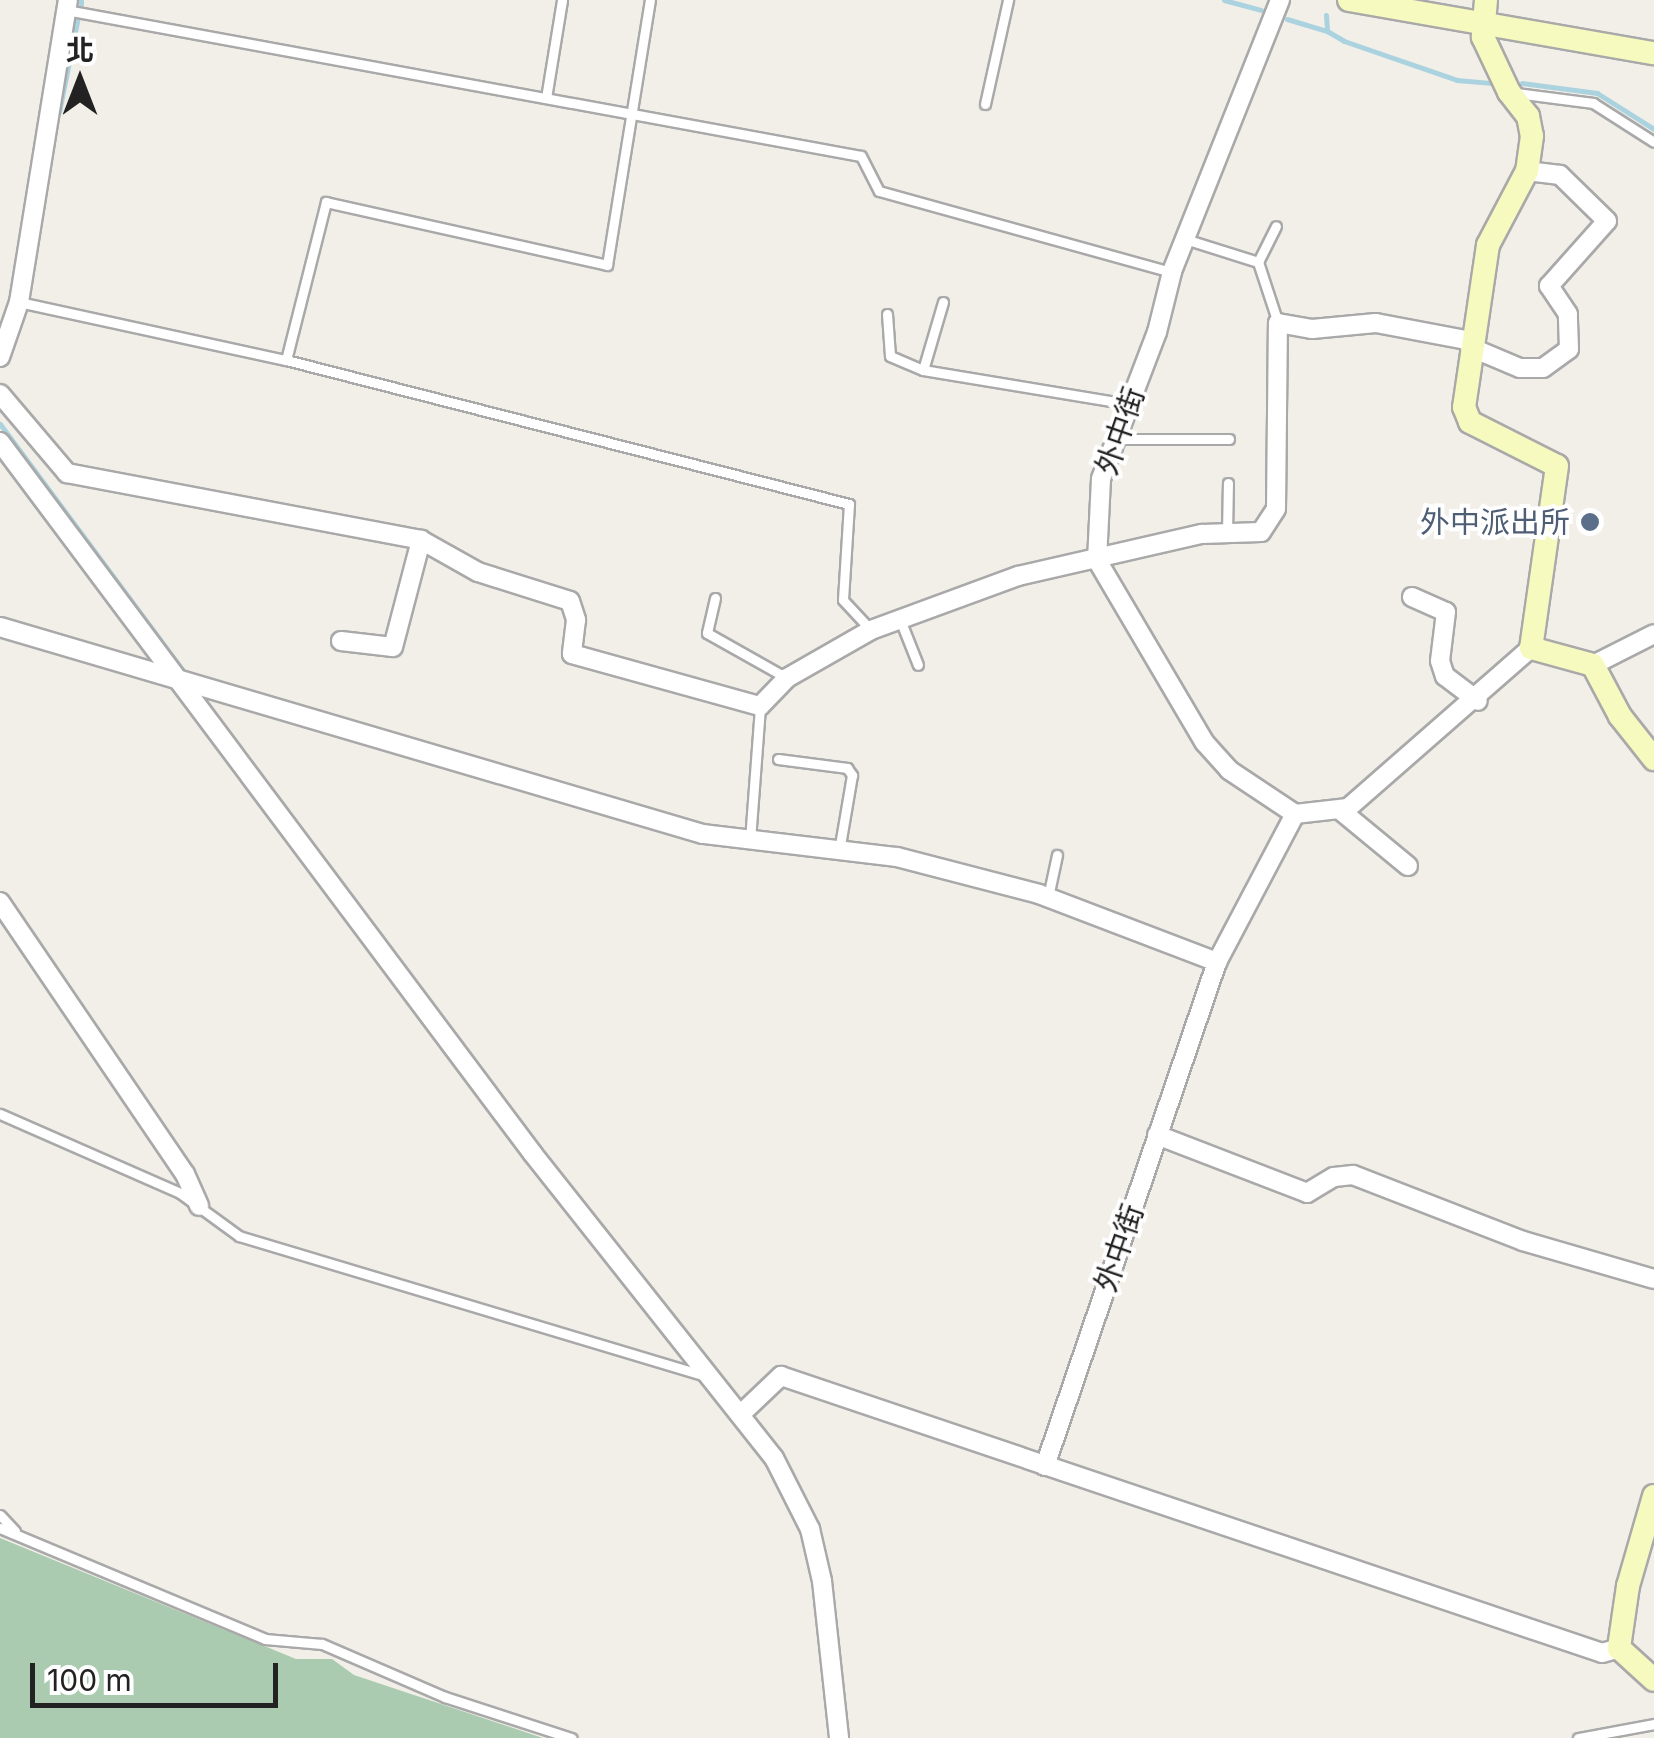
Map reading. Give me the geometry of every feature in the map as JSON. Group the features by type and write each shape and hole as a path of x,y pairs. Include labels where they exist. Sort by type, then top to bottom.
{"street":[{"name":"外中街","path":"1097,560 1101,479 1172,272 1280,0"},
{"path":"1349,0 1484,12 1654,53"},
{"path":"0,357 19,302 67,5"},
{"path":"1097,560 1206,743 1230,770 1295,814 1340,810 1478,701 1532,648 1557,466 1470,422 1464,407 1488,246 1528,171 1528,116 1508,92 1484,12"},
{"path":"0,394 67,473 421,540 478,572 570,601 576,620 572,654 760,706 787,678 871,630 1018,576 1227,533 1261,532 1274,522 1278,323 1312,329 1376,323 1471,344 1520,368 1542,368 1569,349 1568,314 1548,286 1607,221 1560,174 1528,171"},
{"path":"0,442 186,684 533,1154 742,1413 810,1529 828,1617 839,1738"},
{"path":"341,641 393,647 421,540"},
{"path":"1412,597 1446,612 1440,661 1445,676 1478,701"},
{"path":"0,627 607,808 750,840 897,857 1048,898 1216,962"},
{"path":"1532,648 1593,665 1654,634"},
{"path":"1593,665 1620,716 1654,759"},
{"path":"1340,810 1408,866"},
{"name":"外中街","path":"1045,1466 1216,962 1295,814"},
{"path":"0,902 185,1174 199,1206"},
{"path":"1156,1136 1307,1193 1334,1177 1353,1175 1522,1241 1654,1278"},
{"path":"742,1413 782,1376 1602,1653 1619,1648"},
{"path":"1619,1648 1628,1586 1654,1496"},
{"path":"1619,1648 1654,1680"}],"lane":[{"path":"546,98 562,0"},
{"path":"286,360 326,202 607,264 650,0"},
{"path":"986,104 1008,0"},
{"path":"67,5 861,156 879,191 1172,272"},
{"path":"1508,92 1593,103 1654,142"},
{"path":"1276,226 1258,262 1278,323"},
{"path":"1185,239 1258,262"},
{"path":"19,302 286,360 849,504 843,600 871,630"},
{"path":"923,370 942,302"},
{"path":"886,314 890,356 923,370 1129,404"},
{"path":"1116,438 1229,440"},
{"path":"1227,533 1228,483"},
{"path":"716,598 707,633 787,678"},
{"path":"901,622 918,665"},
{"path":"750,840 760,706"},
{"path":"778,760 847,768 852,775 839,851"},
{"path":"1048,898 1057,855"},
{"path":"0,1114 199,1206 239,1236 711,1378"},
{"path":"0,1515 18,1534"},
{"path":"0,1528 266,1639 322,1644 446,1697 571,1738"},
{"path":"1578,1738 1654,1724"}],"green space":[{"path":"0,1538 296,1659 332,1659 354,1675 543,1738 0,1738"}],"waterway":[{"path":"1224,0 1261,10"},
{"path":"1326,15 1327,31 1344,41 1457,80 1490,83"},
{"path":"59,112 78,17"},
{"path":"1287,19 1327,31"},
{"path":"1522,83 1597,93 1654,129"},
{"path":"0,424 185,673"}],"place":[{"name":"外中派出所","path":"1590,522"}]}
